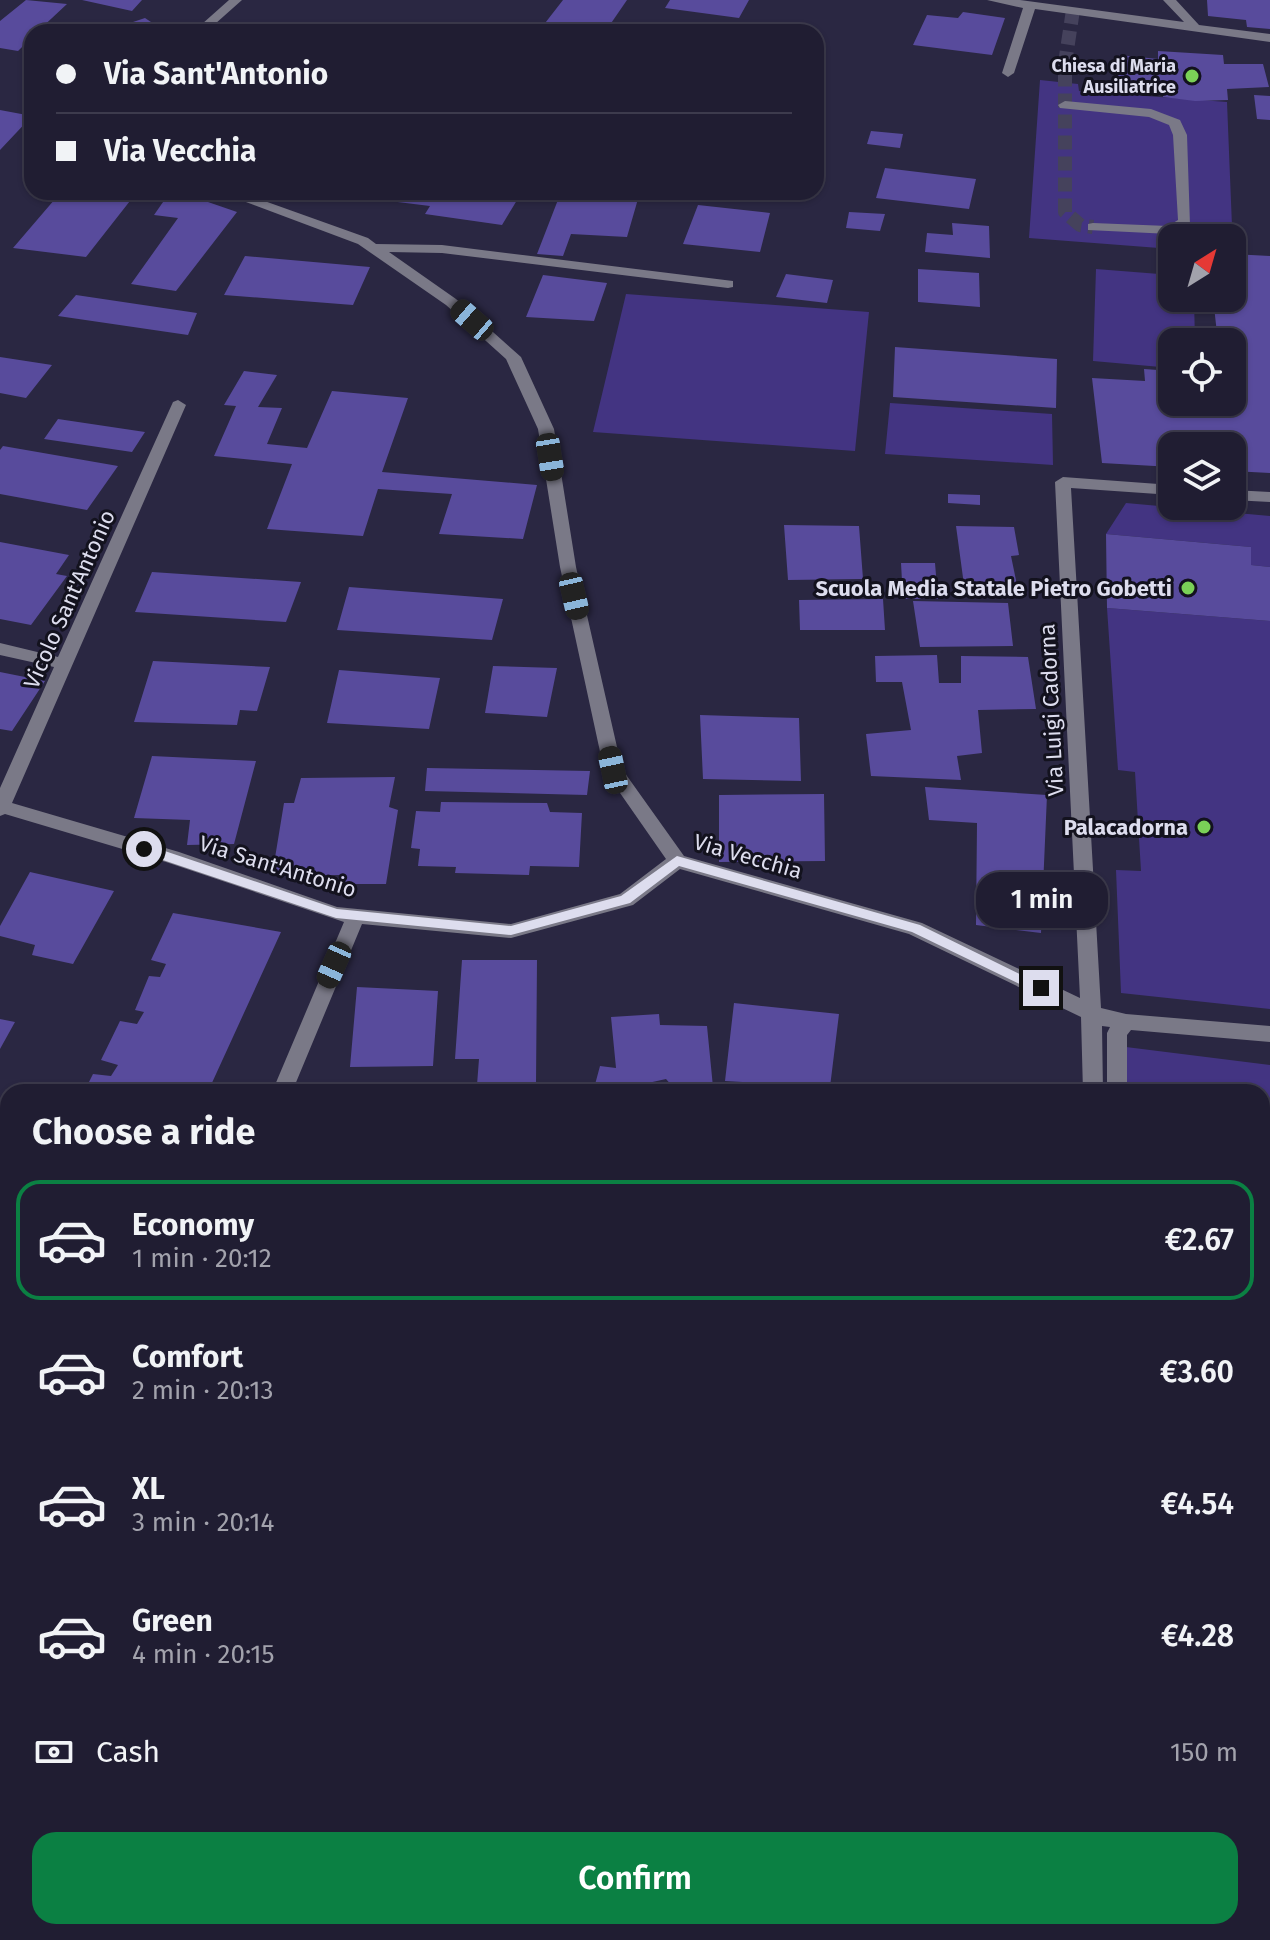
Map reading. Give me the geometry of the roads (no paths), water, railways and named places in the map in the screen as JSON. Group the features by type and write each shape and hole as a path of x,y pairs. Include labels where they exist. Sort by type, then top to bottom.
{"street":[{"path":"208,24 236,0"},
{"path":"993,0 1270,38"},
{"path":"1169,0 1194,26"},
{"path":"1008,73 1030,5"},
{"path":"1065,105 1151,113 1175,123 1180,135 1185,222 1170,230 1093,227"},
{"name":"Via Vecchia","path":"248,200 363,241 451,302 513,357 546,429 568,567 613,770 677,861 915,928 1112,1021 1270,1034"},
{"path":"373,248 442,249 728,284"},
{"name":"Vicolo Sant'Antonio","path":"1,807 178,405"},
{"name":"Via Luigi Cadorna","path":"1093,1084 1063,482 1158,489"},
{"path":"1246,496 1270,497"},
{"path":"0,649 65,664"},
{"name":"Via Sant'Antonio","path":"1,807 172,857 336,914 511,931 626,900 677,861"},
{"path":"285,1084 356,916"},
{"path":"1117,1084 1117,1033 1126,1022"}],"tunnel":[{"path":"1073,10 1065,63 1065,212 1080,225 1093,227"}],"place":[{"name":"Chiesa di Maria Ausiliatrice","path":"1192,76"},
{"name":"Scuola Media Statale Pietro Gobetti","path":"1188,588"},
{"name":"Palacadorna","path":"1204,827"}]}
